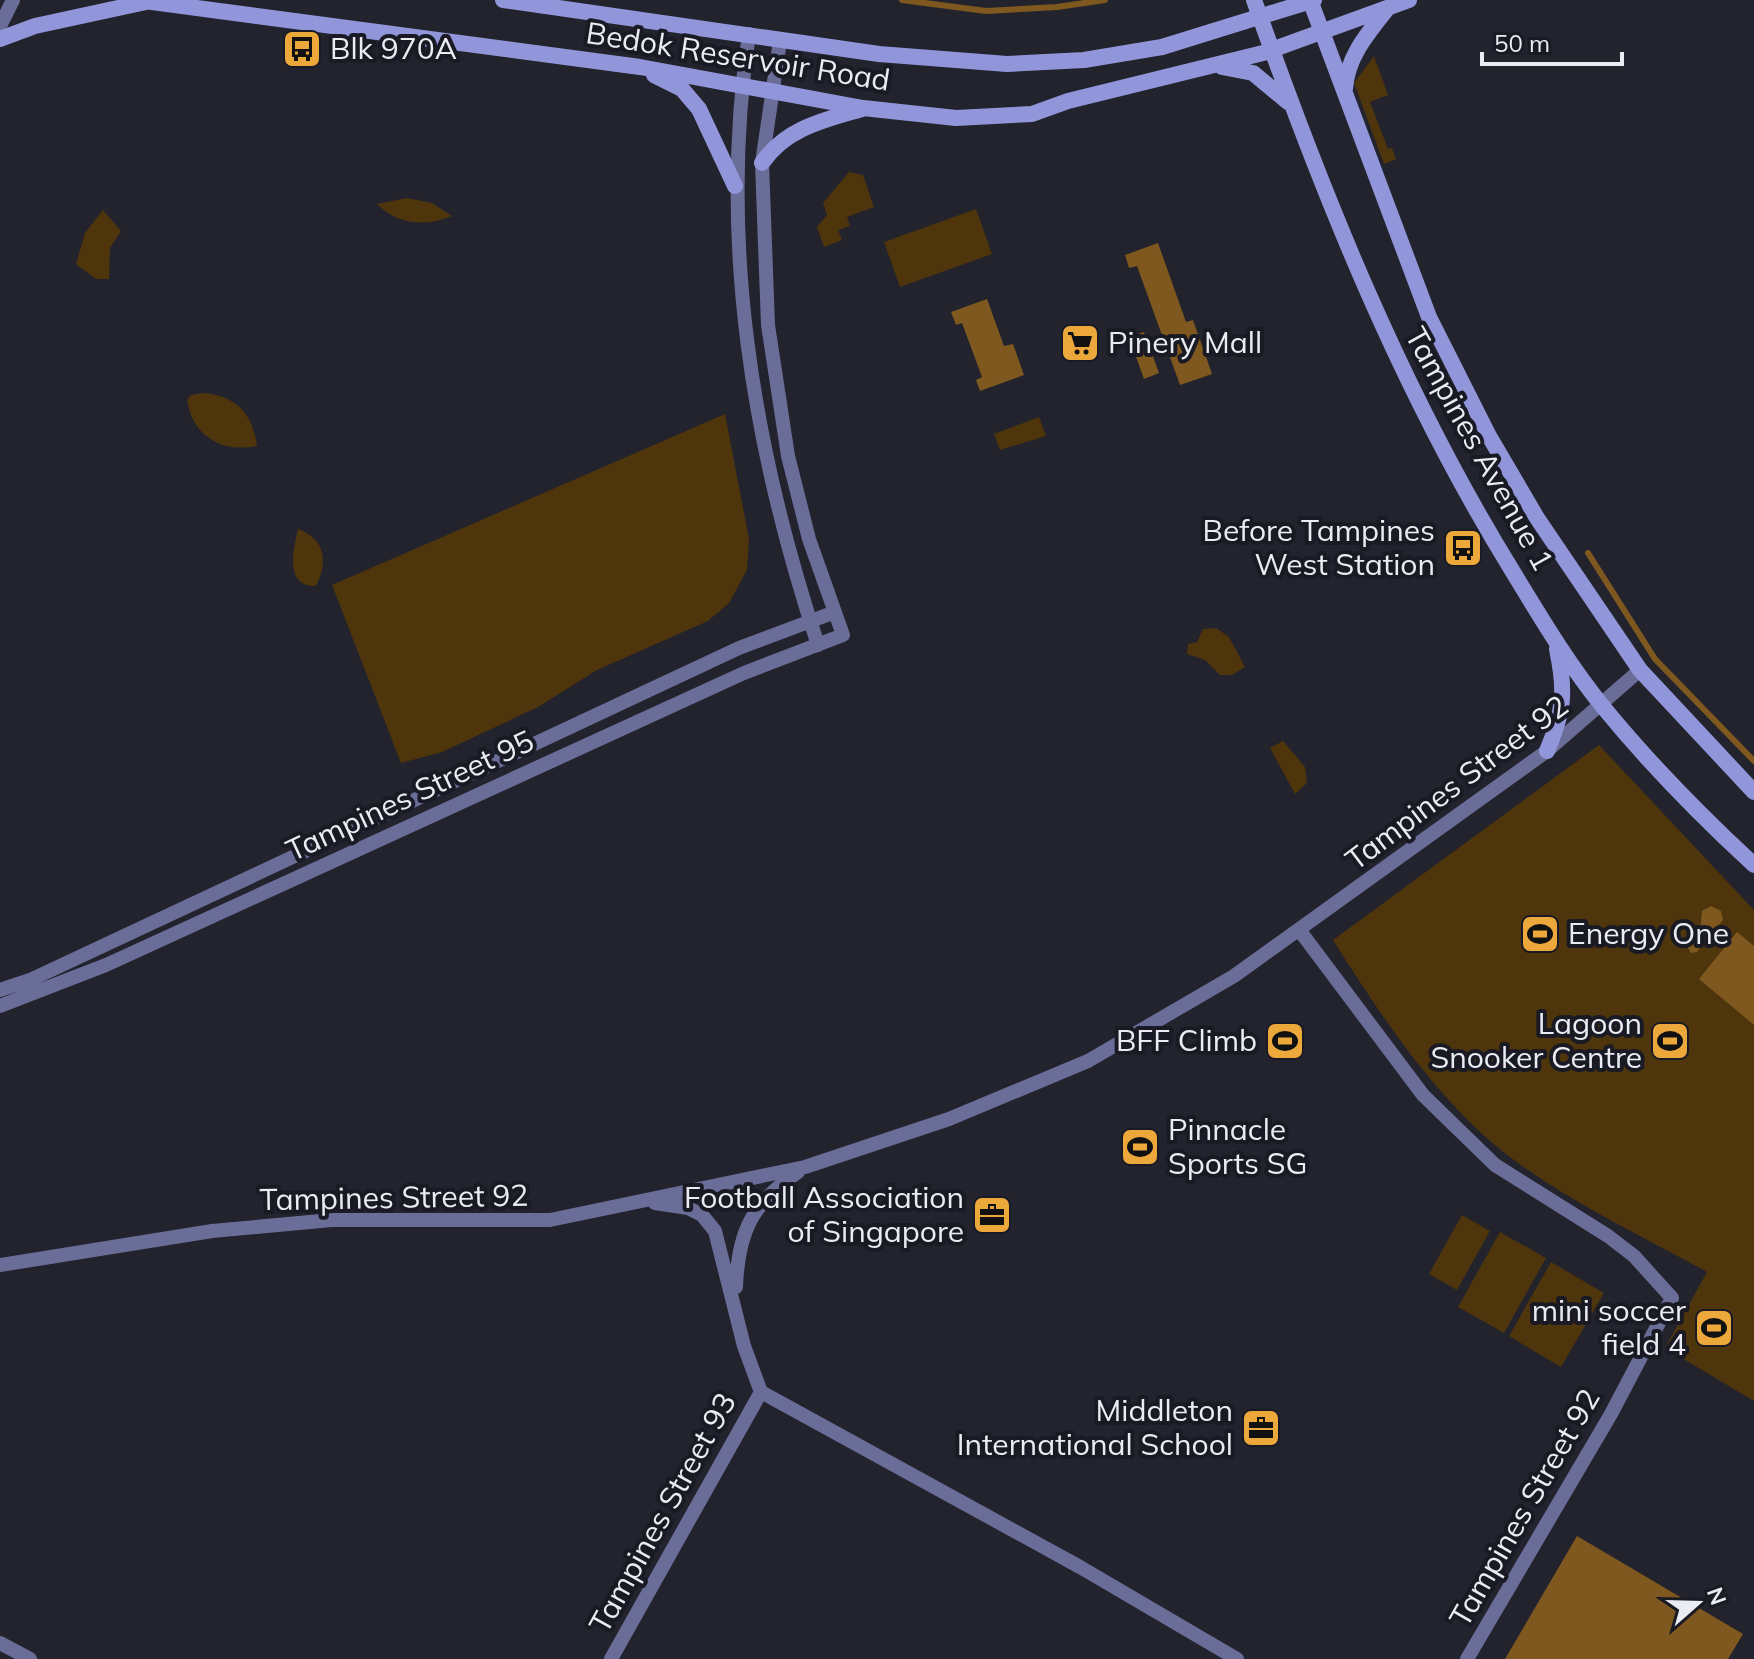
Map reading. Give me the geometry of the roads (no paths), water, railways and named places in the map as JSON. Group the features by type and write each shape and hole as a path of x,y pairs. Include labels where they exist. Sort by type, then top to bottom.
{"main road":[{"name":"Bedok Reservoir Road","path":"503,0 780,41 947,60 1053,63 1162,47 1311,0"},
{"name":"Tampines Avenue 1","path":"1254,0 1289,103 1365,290 1418,405 1482,523 1556,641 1602,706 1754,865"},
{"name":"Tampines Avenue 1","path":"1311,0 1429,317 1458,380 1537,518 1640,670 1754,792"},
{"name":"Bedok Reservoir Road","path":"0,39 35,26 141,1 640,67 742,83 863,108 956,118 1032,114 1068,101 1272,50 1409,0"},
{"path":"1345,95 1346,75 1361,41 1388,8"},
{"path":"1216,66 1253,73 1289,103"},
{"path":"640,67 682,89 699,109 735,186"},
{"path":"762,163 773,146 794,132 863,108"},
{"path":"1547,751 1561,718 1565,694 1556,641"}],"street":[{"path":"0,26 13,0"},
{"path":"749,34 742,83 735,186 744,336 769,472 818,645"},
{"path":"780,41 762,163 768,325 788,456 809,539 835,612"},
{"name":"Tampines Street 95","path":"0,990 97,949 739,648 835,612 843,635 744,673 106,965 0,1006"},
{"name":"Tampines Street 92","path":"0,1265 212,1231 332,1220 550,1220 805,1167 949,1119 1088,1061 1222,984 1547,751 1640,670"},
{"name":"Tampines Street 92","path":"1300,931 1423,1095 1495,1165 1608,1236 1634,1256 1672,1298 1611,1414 1467,1659"},
{"name":"Tampines Street 92","path":"735,1306 737,1259 741,1238 752,1216 766,1195 805,1167"},
{"name":"Tampines Street 92","path":"646,1202 688,1208 702,1215 715,1231 744,1346 761,1392"},
{"path":"761,1392 1080,1567 1237,1659"},
{"name":"Tampines Street 93","path":"611,1659 761,1392"},
{"path":"0,1643 30,1659"}],"waterway":[{"path":"902,0 986,11 1057,7 1105,0"},
{"path":"1588,553 1655,659 1754,761"}],"place":[{"name":"Blk 970A","path":"302,49"},
{"name":"Pinery Mall","path":"1080,343"},
{"name":"Before Tampines West Station","path":"1463,548"},
{"name":"Energy One","path":"1540,934"},
{"name":"BFF Climb","path":"1285,1041"},
{"name":"Lagoon Snooker Centre","path":"1670,1041"},
{"name":"Pinnacle Sports SG","path":"1140,1147"},
{"name":"Football Association of Singapore","path":"992,1215"},
{"name":"mini soccer field 4","path":"1714,1328"},
{"name":"Middleton International School","path":"1261,1428"}]}
